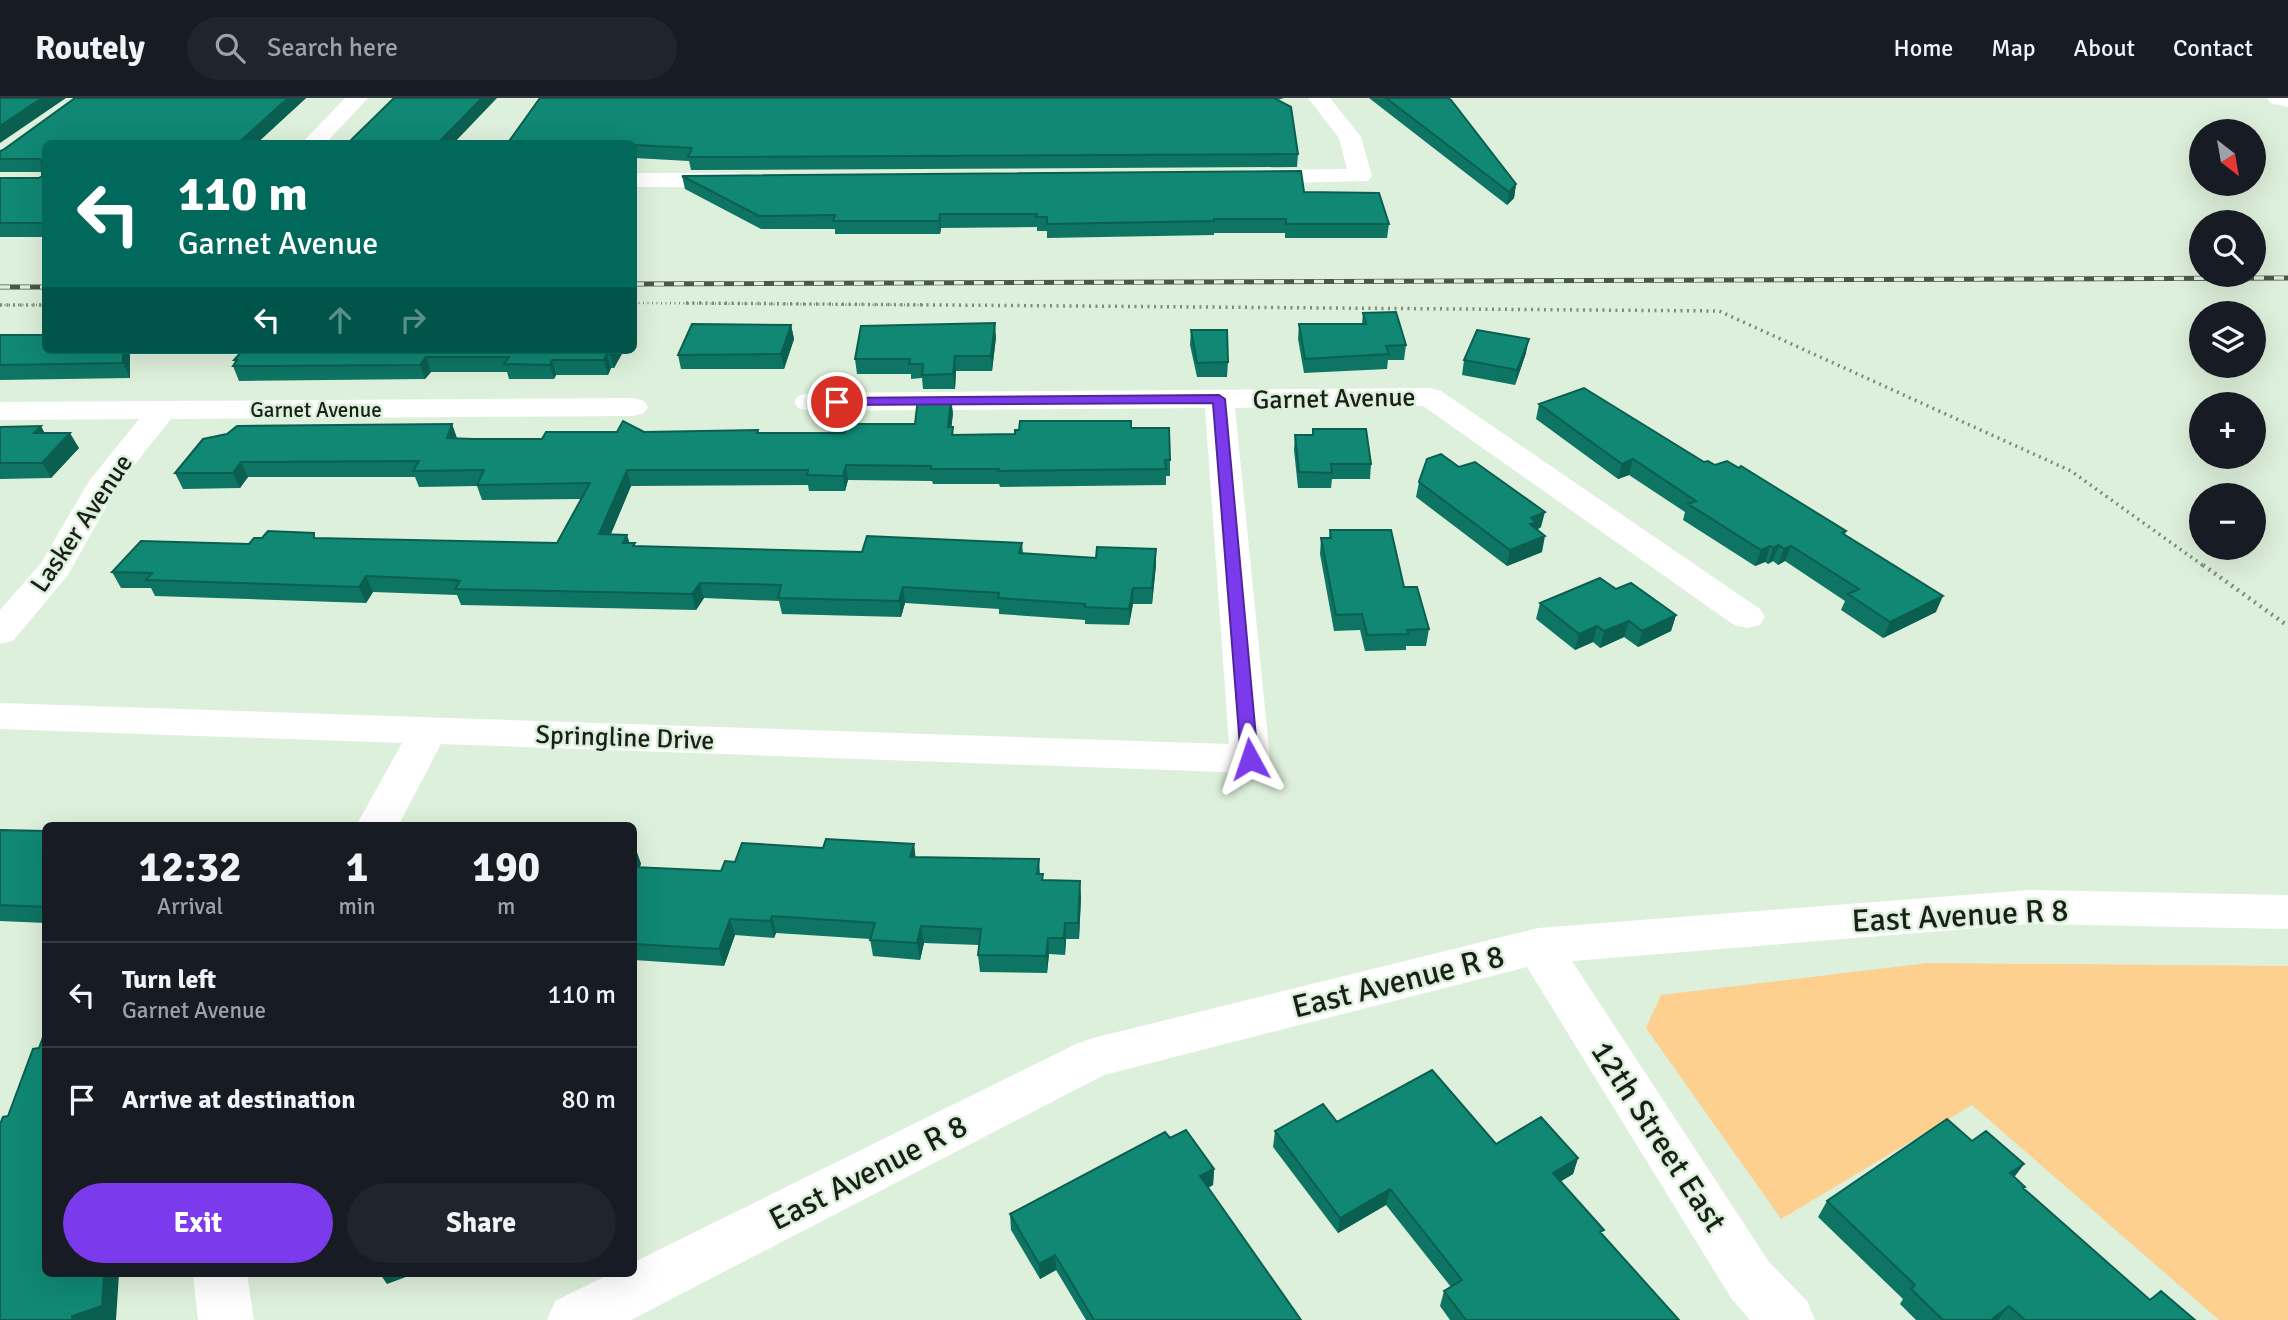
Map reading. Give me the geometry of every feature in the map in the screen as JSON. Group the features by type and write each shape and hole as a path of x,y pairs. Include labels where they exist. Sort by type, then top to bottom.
{"street":[{"path":"316,140 357,98"},
{"path":"1220,177 1360,176 1350,137 1320,98"},
{"path":"2278,98 2288,101"},
{"path":"637,180 759,180"},
{"name":"Garnet Avenue","path":"809,402 1430,397 1747,617"},
{"name":"Springline Drive","path":"0,716 1250,759 1219,399"},
{"name":"Garnet Avenue","path":"0,411 632,407"},
{"name":"Lasker Avenue","path":"0,633 56,568 104,481 162,411"},
{"path":"379,822 429,730"},
{"name":"East Avenue R 8","path":"575,1320 1093,1058 1538,946 2029,907 2288,912"},
{"name":"12th Street East","path":"1538,946 1750,1280 1787,1320"},
{"path":"220,1277 226,1320"}],"path":[{"path":"637,303 1719,311 2071,471 2288,626"},
{"path":"0,305 42,305"}],"shaded area":[{"path":"1928,963 2288,966 2288,1320 2219,1320 1972,1105 1781,1219 1646,1028 1661,995"}],"building":[{"path":"0,98 42,98 0,126"},
{"path":"75,98 288,98 241,140 42,140 42,162 40,159 0,159 0,151"},
{"path":"394,98 482,98 441,140 351,140"},
{"path":"540,98 1274,98 1291,107 1298,154 688,157 692,148 637,145 637,140 510,140"},
{"path":"1386,98 1448,98 1516,184 1509,192"},
{"path":"1301,171 1304,192 1379,193 1389,224 1286,224 1286,219 1214,219 1047,224 1047,217 1036,217 1037,214 940,214 939,221 833,221 835,215 759,216 682,176"},
{"path":"42,176 42,223 0,223 0,178"},
{"path":"1396,312 1406,345 1386,346 1389,354 1305,359 1299,324 1366,324 1363,313"},
{"path":"995,323 991,356 955,356 953,374 922,375 923,364 909,364 910,359 855,359 861,326"},
{"path":"692,324 791,325 781,354 678,355"},
{"path":"1191,330 1227,330 1228,362 1197,363"},
{"path":"1477,330 1529,339 1517,370 1464,360"},
{"path":"0,335 42,335 42,354 123,354 123,363 0,365"},
{"path":"239,354 607,354 604,360 552,360 550,365 504,364 509,357 426,357 420,365 233,366 237,360 234,360"},
{"path":"1584,388 1704,462 1715,465 1727,461 1739,468 1741,466 1846,531 1842,533 1943,596 1890,622 1848,594 1859,589 1791,546 1784,549 1779,545 1773,548 1770,546 1761,550 1688,504 1696,501 1633,459 1622,464 1539,404"},
{"path":"918,398 951,398 948,427 953,427 952,435 1015,434 1015,430 1019,430 1020,421 1131,421 1131,428 1169,428 1170,460 1165,460 1166,469 998,471 999,469 931,469 931,466 846,465 843,476 807,475 808,470 627,470 599,534 627,535 623,543 635,543 633,546 862,552 867,536 1022,543 1019,553 1096,558 1097,547 1156,549 1152,588 1133,588 1129,609 998,598 999,593 903,587 899,601 778,598 781,585 700,583 692,594 455,589 460,581 366,576 359,587 146,580 152,573 112,572 141,541 249,544 254,538 262,538 268,531 314,533 314,538 557,543 590,483 477,485 484,470 413,471 419,461 241,462 233,473 175,473 203,439 227,434 237,426 452,424 447,438 473,439 542,439 546,432 617,432 623,421 644,432 758,430 757,433 844,433 848,424 915,424"},
{"path":"41,426 34,433 70,433 42,463 0,463 0,427"},
{"path":"1313,429 1366,429 1371,464 1331,464 1332,473 1299,472 1295,435 1313,435"},
{"path":"1441,454 1459,467 1475,462 1545,512 1531,518 1536,522 1530,524 1545,536 1510,550 1419,482 1427,459"},
{"path":"1330,530 1391,530 1404,587 1417,587 1429,629 1407,630 1408,634 1367,635 1362,614 1336,615 1321,538 1331,538"},
{"path":"1600,578 1616,589 1631,583 1676,615 1642,631 1629,621 1604,631 1597,626 1579,634 1540,603"},
{"path":"0,830 42,831 42,907 0,905"},
{"path":"826,839 914,844 910,857 1039,859 1037,874 1043,874 1042,880 1080,881 1078,923 1065,923 1064,938 1048,938 1046,956 978,955 981,929 921,926 917,943 870,940 875,923 772,916 770,921 730,919 719,949 637,944 637,867 721,871 725,861 735,862 742,843 823,848"},
{"path":"42,1040 42,1277 104,1277 102,1306 72,1316 72,1320 0,1320 0,1124 3,1117 8,1116 33,1049 39,1048"},
{"path":"1432,1070 1496,1144 1541,1117 1578,1158 1553,1173 1604,1230 1600,1232 1679,1320 1466,1320 1444,1291 1462,1280 1390,1189 1340,1218 1275,1131 1323,1104 1337,1122"},
{"path":"1947,1119 1972,1141 1986,1131 2024,1164 2010,1173 2025,1187 2023,1188 2150,1300 2161,1291 2195,1320 2025,1320 2009,1306 1991,1320 1943,1320 1911,1289 1915,1285 1827,1201"},
{"path":"1186,1130 1214,1169 1200,1176 1301,1320 1094,1320 1055,1255 1039,1264 1010,1214 1165,1132 1170,1138"}],"railway":[{"path":"637,284 2288,278"},
{"path":"0,287 42,287"}],"route":[{"path":"837,402 1219,399 1250,759"}]}
